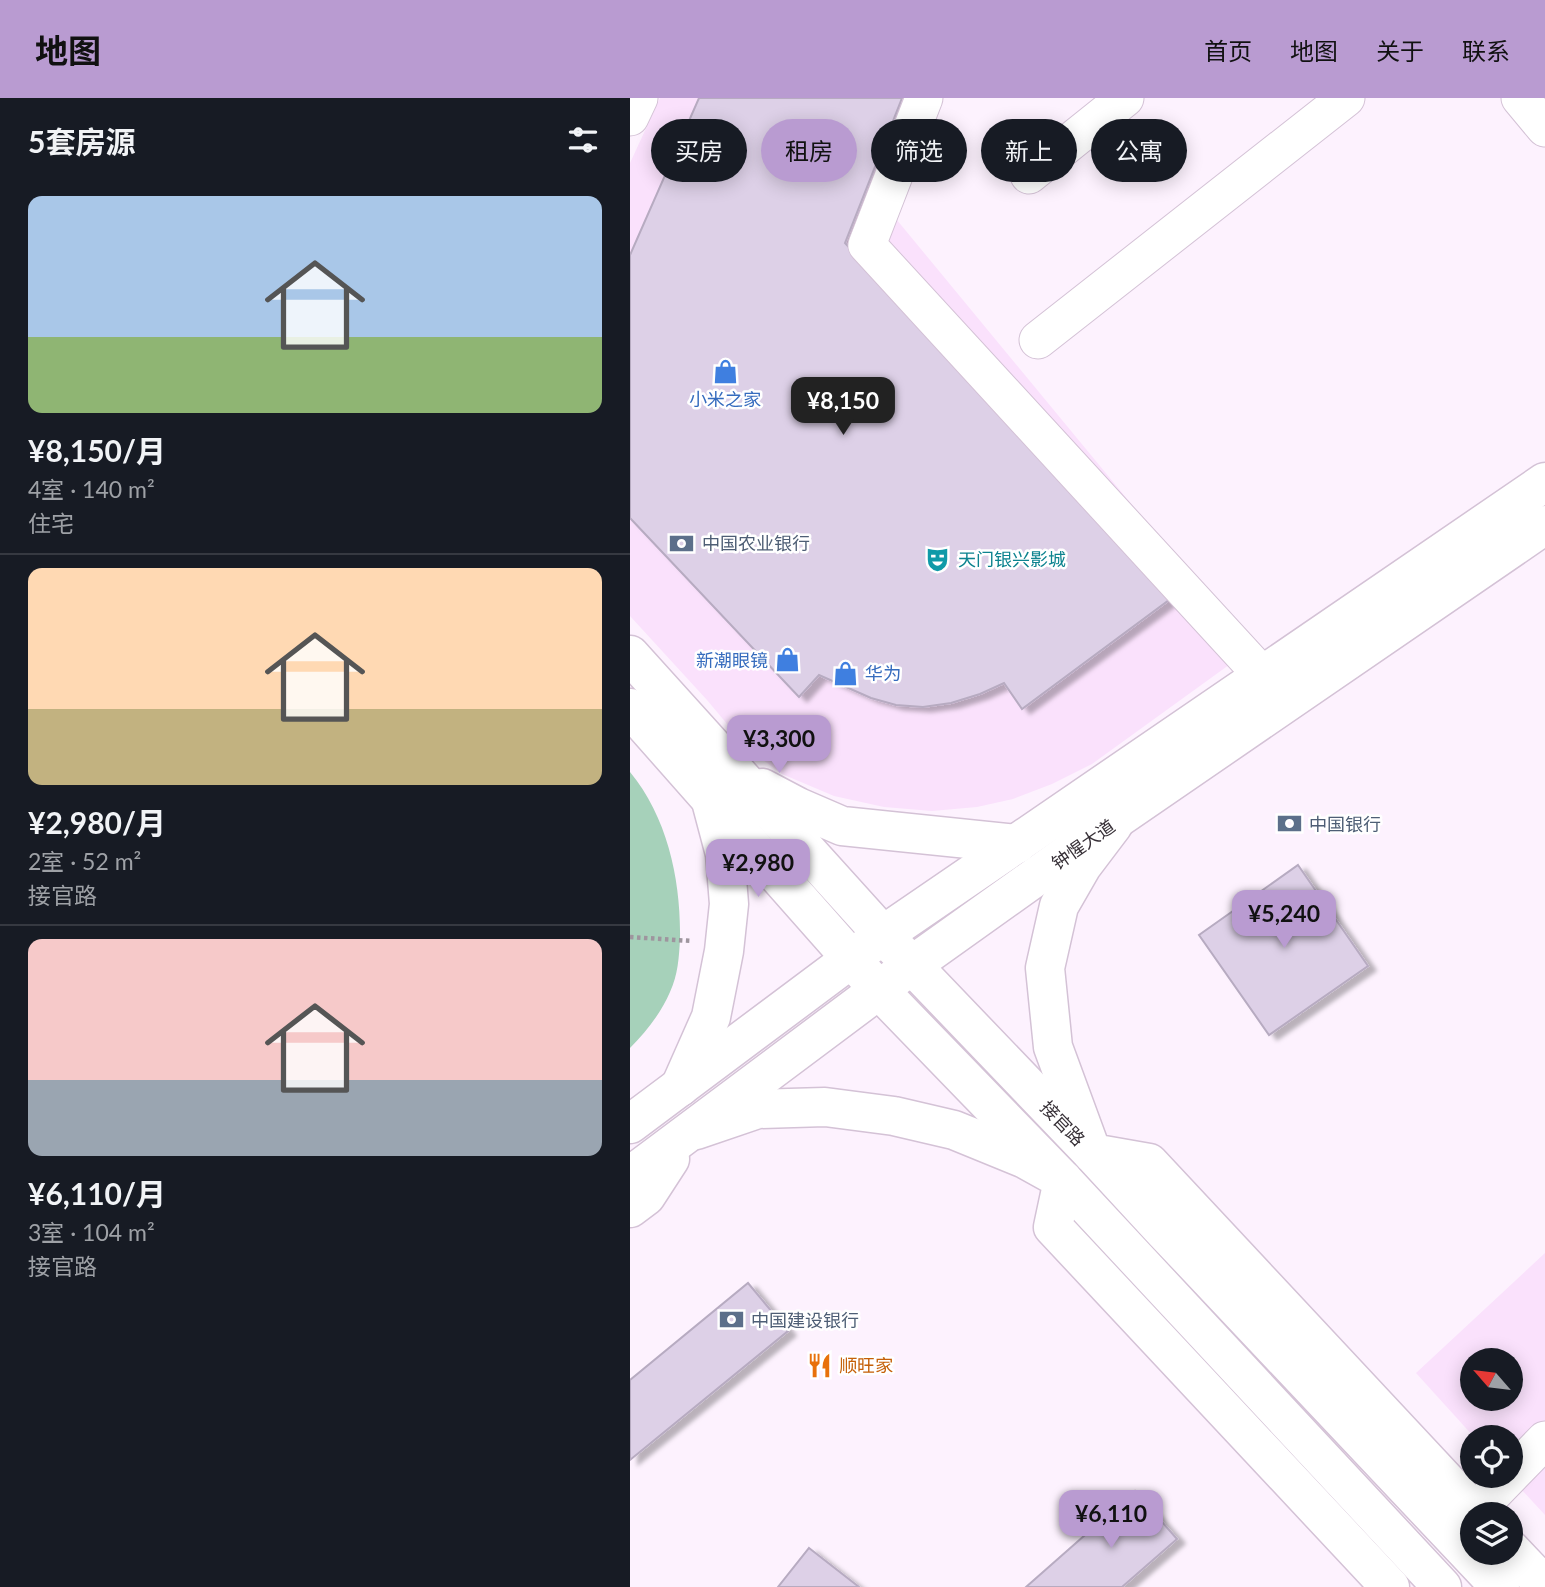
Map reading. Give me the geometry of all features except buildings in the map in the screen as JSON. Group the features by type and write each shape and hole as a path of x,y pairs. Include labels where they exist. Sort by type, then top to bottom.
{"main road":[{"path":"1274,690 1308,623 1545,459"},
{"name":"钟惺大道","path":"630,1176 912,965 1118,818 1274,690 1545,482"},
{"name":"钟惺大道","path":"630,1124 851,958 1017,844 1545,525"},
{"path":"1274,690 1361,675 1545,549"},
{"name":"接官路","path":"630,655 851,958 1063,1181 1423,1580"},
{"name":"接官路","path":"630,709 724,787 883,935 1181,1250 1460,1509"},
{"path":"630,1110 680,1087 711,1017 729,904 724,787 798,807 842,826 1017,844"},
{"path":"1092,1153 1052,1047 1045,968 1059,906 1082,866 1118,818"},
{"path":"630,1208 646,1196 687,1133 758,1110 825,1107 894,1116 954,1130 1025,1159 1063,1181 1053,1227 1391,1587"},
{"path":"1523,1563 1545,1586"},
{"name":"接官路","path":"1490,1565 1500,1587"}],"street":[{"path":"630,117 639,98"},
{"path":"924,98 867,245 1274,690"},
{"path":"1077,136 1125,98"},
{"path":"1038,340 1346,98"},
{"path":"1520,98 1545,128"},
{"path":"1485,1502 1545,1440"},
{"path":"1423,1580 1460,1531"}],"path":[{"path":"630,937 724,943"}],"shaded area":[{"path":"660,98 909,98 901,119 871,119 871,182 876,182 873,191 1251,649 1092,764 1013,799 977,807 932,811 884,807 834,796 782,774 748,749 630,616 630,163"},
{"path":"1545,1253 1545,1515 1520,1488 1523,1488 1523,1425 1463,1425 1416,1373"}],"green space":[{"path":"630,772 654,809 670,851 678,895 680,939 673,986 653,1022 630,1048"}],"place":[{"name":"小米之家","path":"725,372"},
{"name":"中国农业银行","path":"682,543"},
{"name":"天门银兴影城","path":"938,559"},
{"name":"新潮眼镜","path":"788,660"},
{"name":"华为","path":"845,673"},
{"name":"中国银行","path":"1289,824"},
{"name":"中国建设银行","path":"731,1320"},
{"name":"顺旺家","path":"819,1365"}]}
